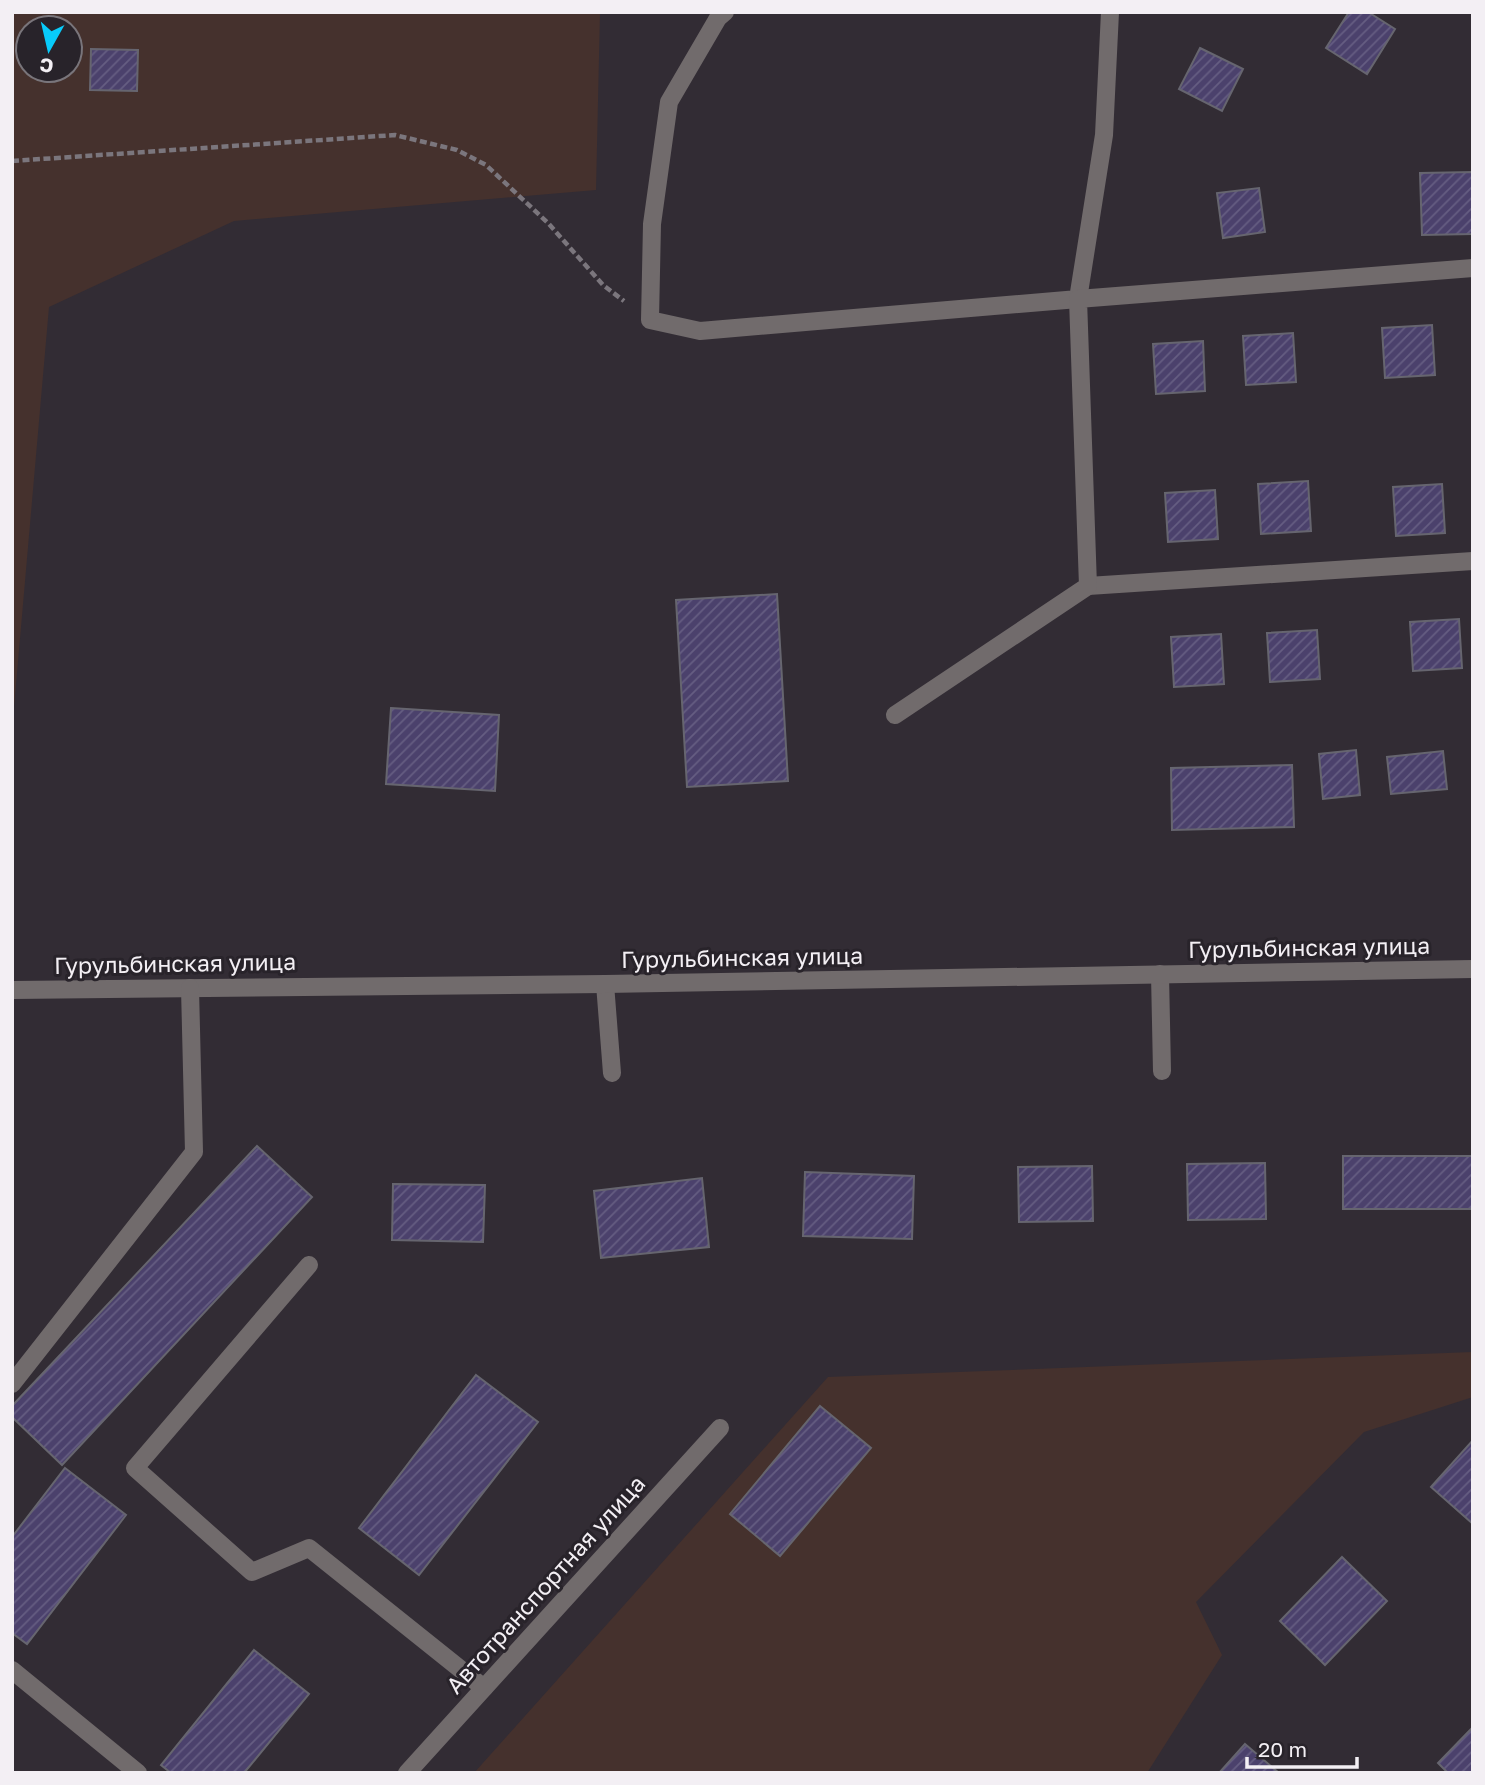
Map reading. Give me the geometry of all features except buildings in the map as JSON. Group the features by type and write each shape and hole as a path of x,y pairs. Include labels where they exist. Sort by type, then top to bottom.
{"street":[{"path":"725,12 718,18 669,102 652,223 650,320 700,331 730,330 1473,268"},
{"path":"1088,586 1079,299 1104,135 1110,12"},
{"path":"895,715 1088,586 1473,561"},
{"name":"Гурульбинская улица","path":"12,990 605,984 1473,969"},
{"path":"1160,974 1161,1071"},
{"path":"605,984 612,1073"},
{"path":"12,1384 194,1152 190,988"},
{"path":"309,1265 135,1468 252,1572 309,1548 484,1688"},
{"name":"Автотранспортная улица","path":"407,1773 720,1428"},
{"path":"12,1670 138,1773"}],"path":[{"path":"12,161 395,135 457,150 486,165 548,223 603,285 650,320"}],"shaded area":[{"path":"12,12 600,12 596,190 234,221 49,307 12,730"},
{"path":"1473,1352 1473,1397 1364,1432 1196,1602 1222,1655 1147,1773 474,1773 828,1377"}]}
